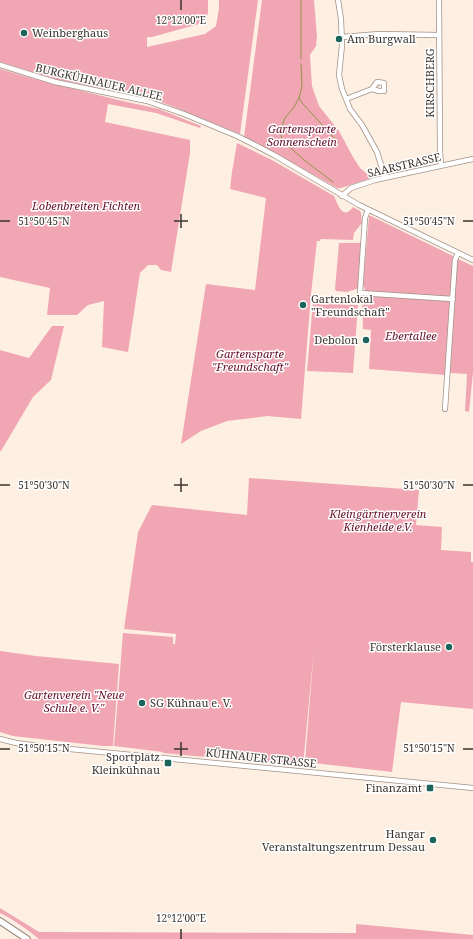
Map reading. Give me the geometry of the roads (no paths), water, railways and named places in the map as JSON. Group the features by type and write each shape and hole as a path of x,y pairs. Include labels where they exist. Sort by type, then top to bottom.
{"main road":[{"path":"0,921 27,939"}],"street":[{"path":"338,0 342,37 339,75 342,89 350,109 362,125 377,152 385,178"},
{"name":"KIRSCHBERG","path":"439,0 440,166"},
{"path":"342,37 379,34 439,35"},
{"name":"BURGKÜHNAUER ALLEE","path":"0,65 56,82 140,99 166,107 251,143 342,196"},
{"path":"346,100 372,90"},
{"name":"SAARSTRASSE","path":"342,196 351,188 385,178 473,159"},
{"path":"342,196 473,260"},
{"path":"368,210 365,215 364,223 360,293 453,299"},
{"path":"445,409 455,260 458,253"},
{"name":"KÜHNAUER STRASSE","path":"0,739 39,746 473,788"}],"waterway":[{"path":"301,0 301,59"},
{"path":"301,64 302,86 299,98 338,142"},
{"path":"299,98 285,118 281,135 282,140 304,160 333,182"}],"place":[{"name":"Weinberghaus","path":"24,33"},
{"name":"Am Burgwall","path":"339,39"},
{"name":"Gartenlokal \"Freundschaft\"","path":"303,305"},
{"name":"Debolon","path":"366,340"},
{"name":"Försterklause","path":"449,647"},
{"name":"SG Kühnau e. V.","path":"142,703"},
{"name":"Sportplatz Kleinkühnau","path":"168,763"},
{"name":"Finanzamt","path":"430,788"},
{"name":"Hangar Veranstaltungszentrum Dessau","path":"433,840"}],"park label":[{"name":"Gartensparte Sonnenschein","path":"302,135"},
{"name":"Lobenbreiten Fichten","path":"86,206"},
{"name":"Ebertallee","path":"411,336"},
{"name":"Gartensparte \"Freundschaft\"","path":"250,360"},
{"name":"Kleingärtnerverein Kienheide e.V.","path":"378,520"},
{"name":"Gartenverein \"Neue Schule e. V.\"","path":"74,701"}]}
